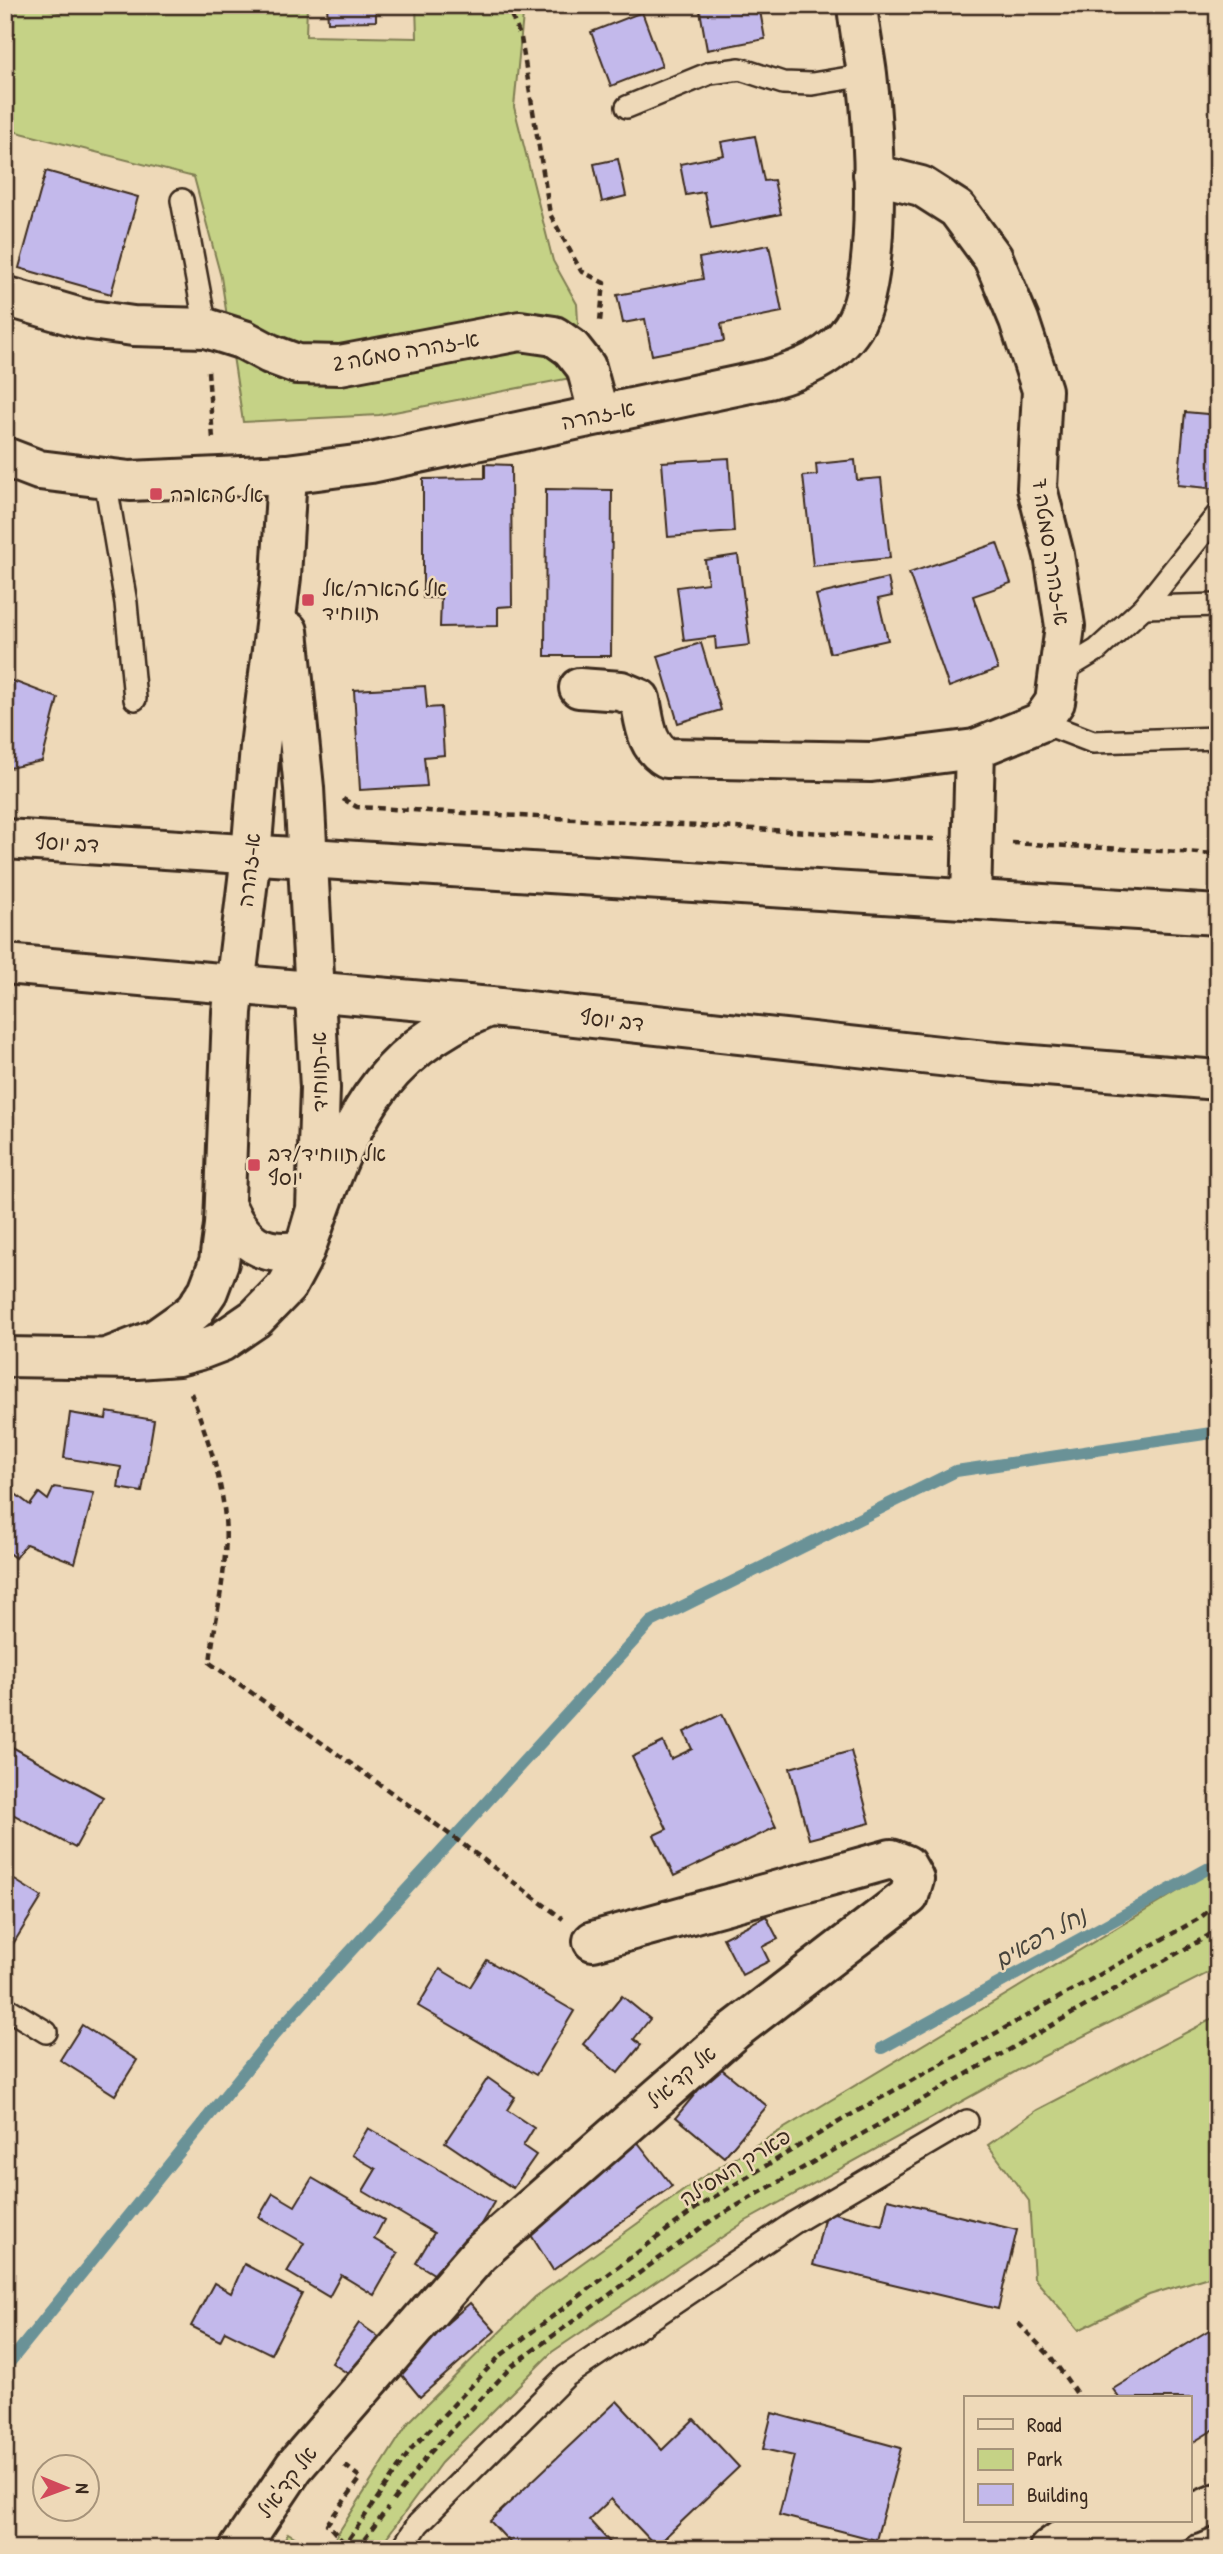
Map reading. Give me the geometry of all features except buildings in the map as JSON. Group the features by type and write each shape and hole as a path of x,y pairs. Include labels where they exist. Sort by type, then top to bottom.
{"street":[{"name":"א-זהרה","path":"5,457 39,470 130,481 287,474 371,463 798,371 828,354 853,327 866,291 872,254 873,174 867,75 857,5"},
{"name":"א-זהרה סמטה 7","path":"873,174 921,187 957,209 993,258 1019,320 1042,390 1037,488 1054,555 1065,626 1055,702 1041,722"},
{"name":"א-זהרה סמטה 2","path":"5,296 84,318 133,326 206,328 244,340 297,364 340,365 520,331 554,336 571,348 586,367 599,415"},
{"path":"287,474 281,577 304,788 308,859"},
{"name":"א-זהרה","path":"236,985 260,747 281,577"},
{"path":"579,688 621,691 640,699 648,738 656,753 667,758 872,762 975,749 1041,722"},
{"path":"971,899 975,749"},
{"name":"דב יוסף","path":"5,839 1218,915"},
{"name":"א-תווחיד","path":"5,1357 178,1356 221,1342 256,1318 287,1286 305,1250 313,1225 318,1192 320,1088 308,859"},
{"name":"דב יוסף","path":"5,964 491,1007 995,1062 1218,1080"},
{"name":"א-תווחיד","path":"107,1358 167,1332 195,1310 215,1277 225,1204 231,1040 236,985"},
{"path":"225,1204 237,1227 253,1244 272,1252 305,1250 339,1159 380,1083 402,1059 429,1037 491,1007"},
{"name":"אל קד'איל","path":"239,2549 294,2467 479,2254 735,2030 909,1896 914,1879 906,1866 891,1859 593,1941"},
{"path":"1192,2514 1218,2503"},
{"path":"1049,2549 1071,2533 1118,2523 1165,2526 1175,2522"}],"lane":[{"path":"627,107 710,73 730,70 740,69 783,83 812,84 867,75"},
{"path":"182,200 206,328"},
{"path":"105,479 127,603 135,699"},
{"path":"1059,673 1097,650 1144,607 1218,514"},
{"path":"1144,607 1218,605"},
{"path":"1041,722 1093,742 1218,738"},
{"path":"5,2007 46,2032"},
{"path":"402,2549 418,2524 566,2376 795,2222 967,2121"}],"path":[{"path":"507,5 522,38 550,214 581,271 604,283 599,329"},
{"path":"206,328 215,477"},
{"path":"304,788 333,790 357,807 1218,854"},
{"path":"178,1356 215,1460 225,1519 224,1565 210,1664 441,1828 593,1941"},
{"name":"פארק המסילה","path":"342,2549 412,2448 500,2356 699,2206 859,2110 1200,1918 1218,1903"},
{"path":"1018,2323 1051,2357 1079,2396"}],"green space":[{"path":"5,5 33,5 62,13 63,5 307,5 306,36 417,38 416,5 524,5 514,107 553,261 577,304 581,376 379,415 243,422 221,277 194,177 5,129"},
{"path":"1218,1867 1218,1968 1040,2058 746,2221 552,2352 441,2463 378,2549 328,2549 409,2422 535,2297 698,2180"},
{"path":"1218,2016 1218,2274 1149,2295 1079,2330 1034,2278 1029,2201 988,2145 1037,2110"},
{"path":"288,2533 310,2546 309,2549 279,2549"}],"waterway":[{"path":"5,2368 274,2035 651,1622 956,1471 1218,1432"},
{"name":"נחל רפאים","path":"882,2048 1218,1863"}],"place":[{"name":"אל טהארה","path":"156,494"},
{"name":"אל טהארה/אל תווחיד","path":"308,600"},
{"name":"אל תווחיד/דב יוסף","path":"254,1165"}]}
